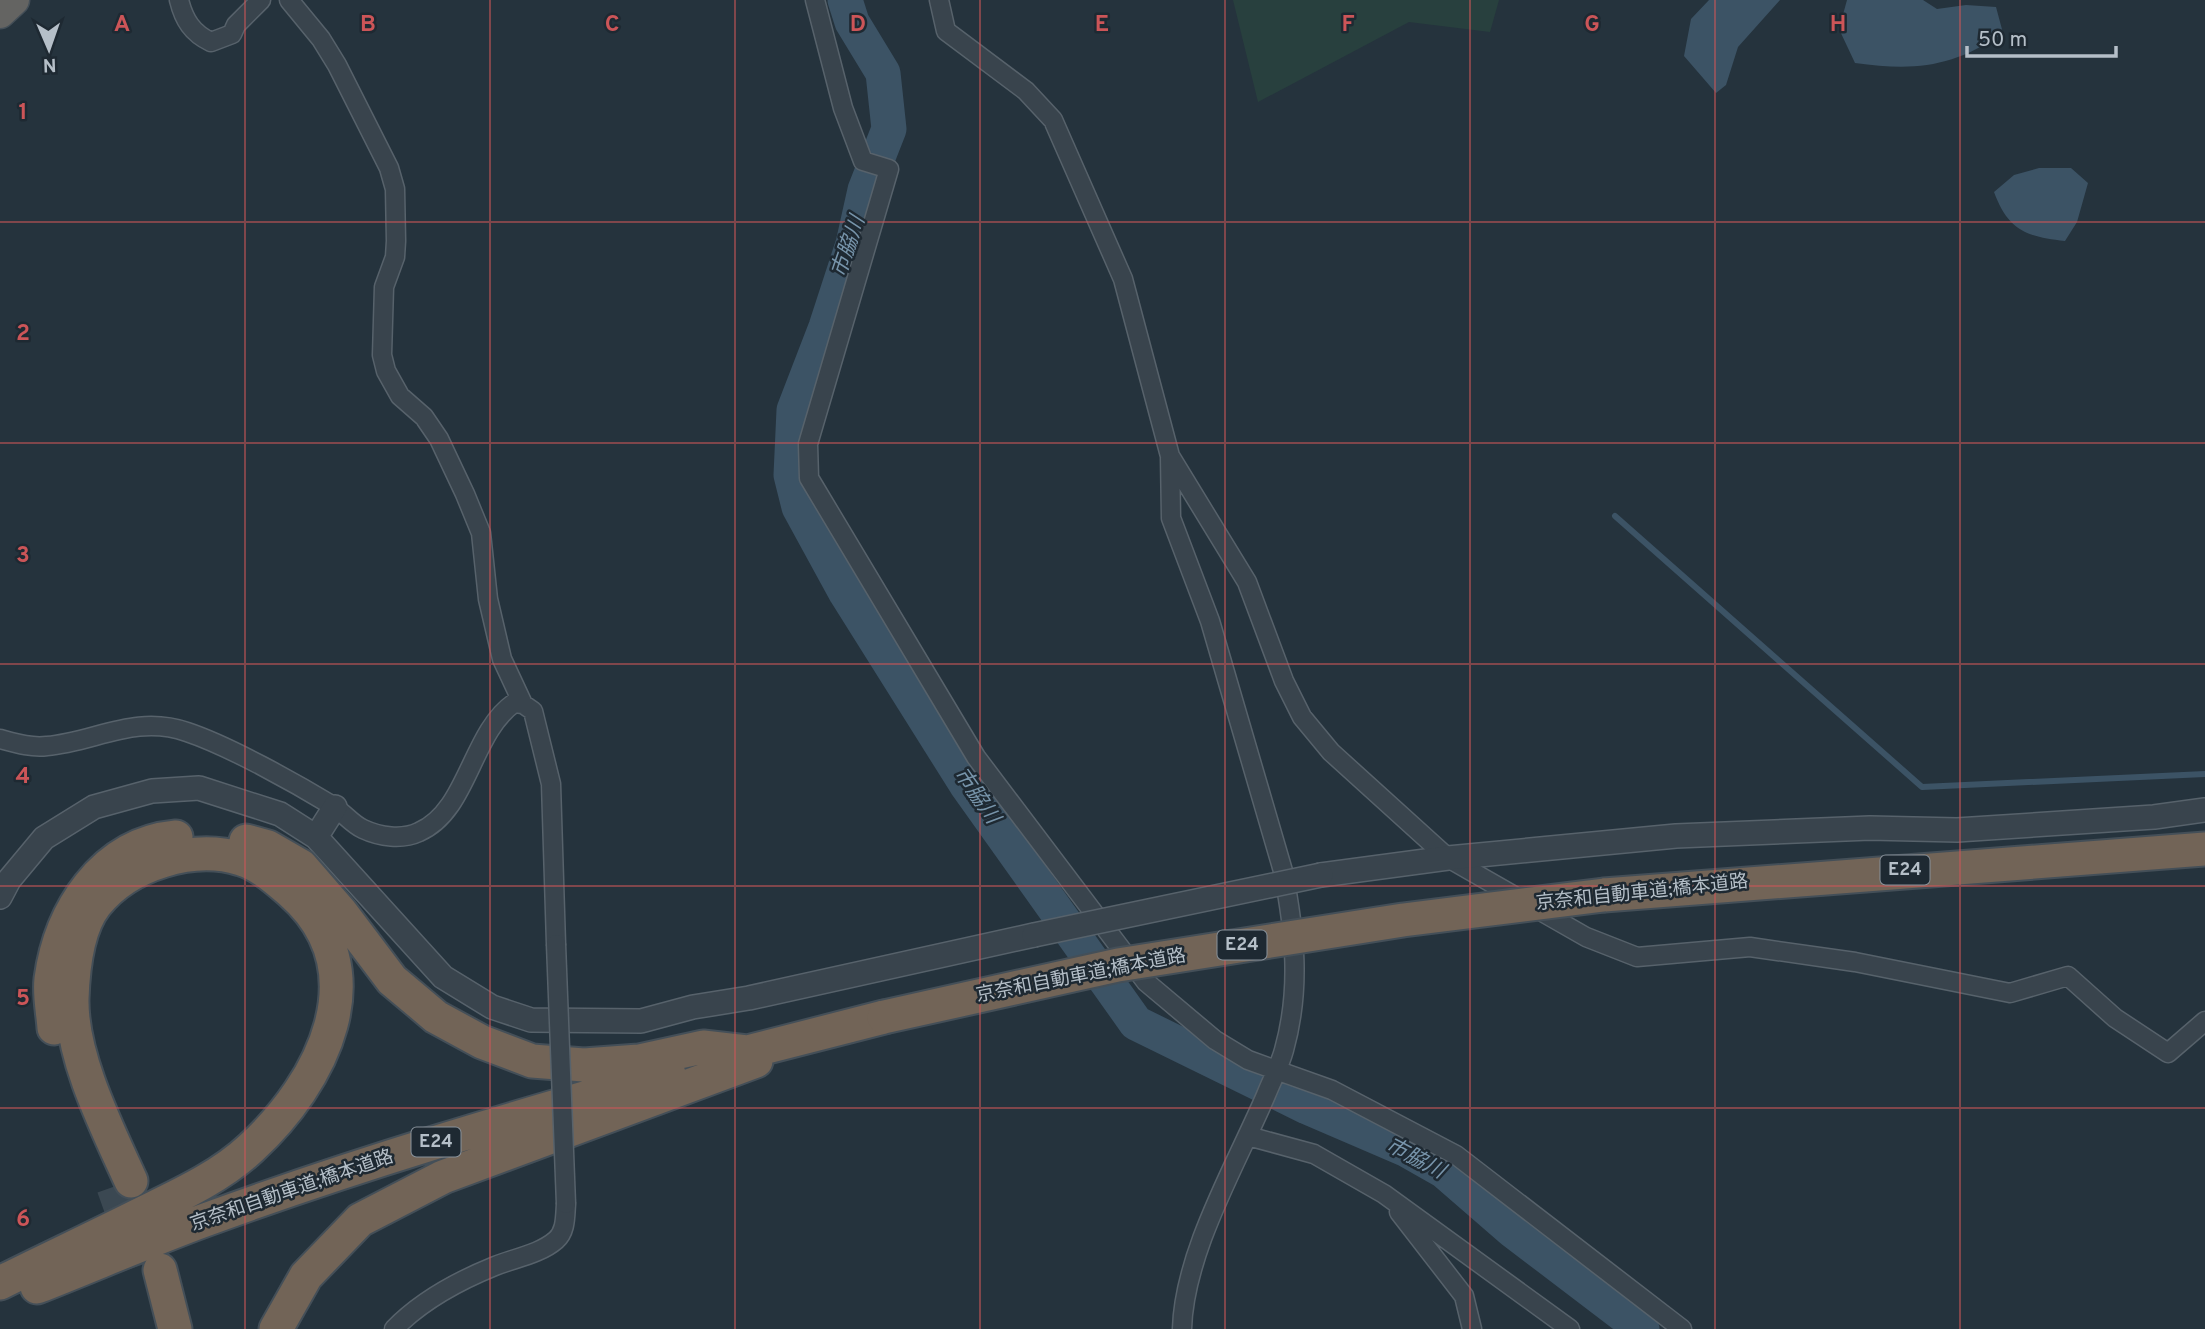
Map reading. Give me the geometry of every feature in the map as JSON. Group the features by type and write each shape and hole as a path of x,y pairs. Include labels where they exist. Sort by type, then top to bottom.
{"highway":[{"path":"0,13 14,0"},
{"path":"0,1283 214,1175 248,1151 303,1090 327,1046 334,1012 335,974 328,943 304,904 275,878 242,859 192,853 152,865 121,883 96,905 78,944 72,1000 79,1050 105,1123 122,1184 68,1073 54,1030 50,982 61,934 72,910 101,871 119,855 168,837 227,835 268,847 301,866 340,911 392,980 436,1017 482,1042 532,1060 584,1065 639,1061 703,1047 747,1052"},
{"name":"京奈和自動車道;橋本道路","path":"0,1304 205,1220 367,1164 525,1114 830,1030 1132,963 1403,920 1604,895 2205,849"},
{"path":"276,1329 306,1276 360,1220 443,1177 743,1067 830,1030"},
{"path":"157,1329 152,1272 175,1329"}],"street":[{"path":"179,0 184,18 198,36 211,42 232,34 236,25 261,0"},
{"path":"289,0 321,39 337,65 389,168 395,188 396,241 395,257 384,287 382,355 386,371 400,396 424,417 439,439 469,503 481,533 488,599 502,659 523,704"},
{"path":"815,0 843,108 863,161 889,169 808,444 809,478 976,757 1146,982 1215,1040 1248,1060 1332,1090 1456,1155 1682,1329"},
{"path":"939,0 947,31 1026,91 1054,120 1123,279 1170,456 1171,517 1210,621 1283,871 1291,909 1297,959 1294,1005 1284,1052 1212,1213 1182,1303 1182,1329"},
{"path":"1170,456 1247,582 1284,681 1302,718 1331,752 1448,858 1497,883 1586,937 1637,957 1750,947 1854,962 2010,993 2068,976 2115,1018 2168,1054 2205,1021"},
{"path":"0,739 20,745 47,746 112,729 146,727 186,731 335,807 362,828 391,837 416,834 434,824 464,780 501,712 514,703 523,704 533,711 551,783 566,1204 564,1226 558,1239 436,1294 408,1314 394,1329"},
{"path":"0,897 9,880 44,838 94,807 152,791 198,788 280,814 316,837 443,977 492,1007 531,1020 641,1021 693,1007 748,998 1321,875 1448,858 1700,835 1870,828 1956,830 2154,817 2205,810"},
{"path":"316,837 335,807"},
{"path":"1248,1136 1314,1154 1384,1194 1570,1329"},
{"path":"1384,1194 1464,1296 1472,1329"}],"green space":[{"path":"1233,0 1499,0 1490,32 1409,22 1258,102"}],"water":[{"path":"1709,0 1780,0 1738,47 1726,85 1716,93 1684,56 1691,19"},
{"path":"1847,0 1923,0 1937,9 1966,5 1996,7 2003,33 1967,54 1932,64 1896,67 1855,63 1839,29"},
{"path":"2039,168 2071,168 2088,183 2077,222 2065,241 2039,237 2020,229 2006,215 1994,192 2014,175"}],"waterway":[{"name":"市脇川","path":"845,0 852,22 883,73 889,129 865,190 853,244 826,327 794,410 791,475 799,507 846,593 966,784 1136,1023 1307,1107 1407,1150 1444,1171 1512,1230 1642,1329"},
{"path":"1615,516 1922,787 2205,774"}],"tunnel":[{"path":"113,1187 144,1274"}]}
